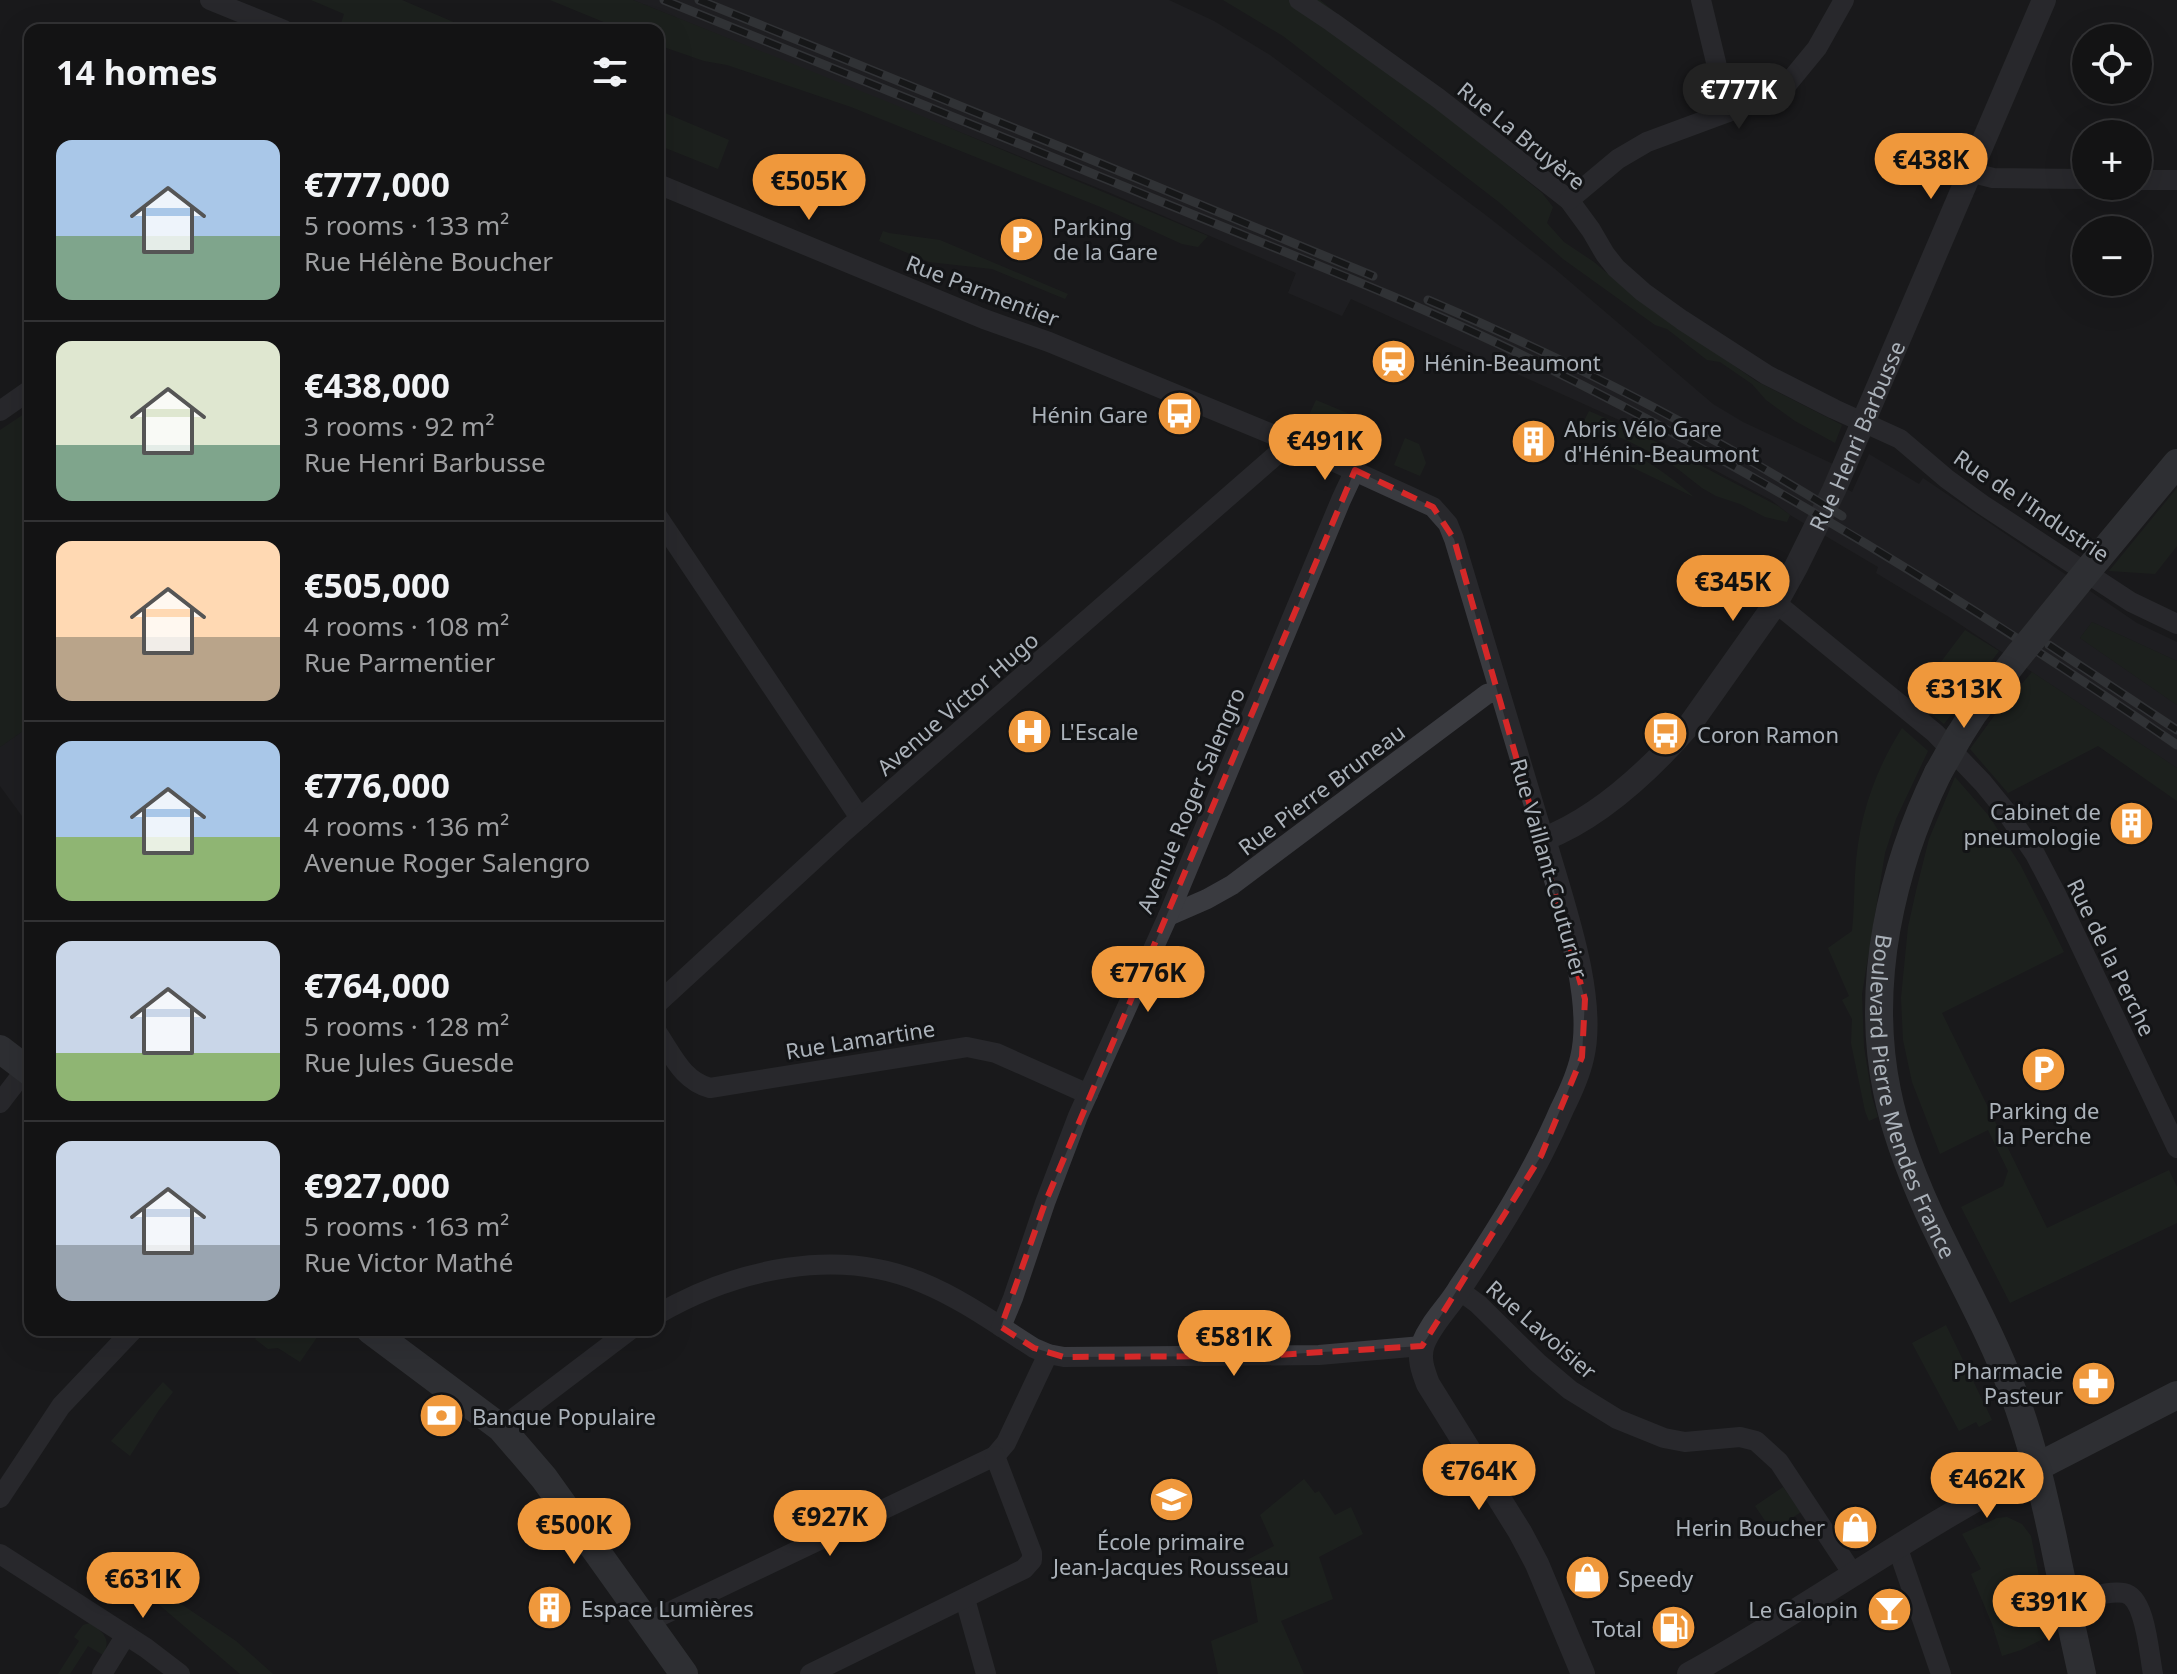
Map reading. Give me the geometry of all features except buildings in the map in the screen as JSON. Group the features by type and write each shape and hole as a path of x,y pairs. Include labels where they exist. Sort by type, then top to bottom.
{"main road":[{"name":"Boulevard Pierre Mendes France","path":"2082,1674 2037,1467 2023,1417 1999,1355 1907,1161 1887,1090 1879,997 1884,947 1905,854 1938,773 1973,714 2177,463"},
{"path":"0,1049 24,1067"},
{"path":"378,1336 501,1428 544,1478 684,1674"},
{"path":"2037,1467 2177,1395"}],"street":[{"path":"210,0 269,24"},
{"name":"Rue La Bruyère","path":"1299,0 1438,98 1569,200 1616,268 1643,292 1767,375 1862,421"},
{"path":"1701,0 1728,112"},
{"path":"1569,200 1618,159 1647,142 1785,87 1817,48 1844,0"},
{"name":"Rue Henri Barbusse","path":"1544,839 1594,812 1677,740 1776,603 1834,490 2044,0"},
{"path":"1969,172 1993,178 2072,179"},
{"path":"2152,180 2177,180"},
{"name":"Rue Parmentier","path":"664,186 1291,442 1433,507"},
{"path":"0,411 24,394"},
{"name":"Rue de l'Industrie","path":"1862,421 1900,439 1964,492 2131,602 2177,624"},
{"name":"Avenue Victor Hugo","path":"664,998 860,818 1291,442"},
{"name":"Avenue Roger Salengro","path":"1001,1327 1088,1094 1168,916 1355,470"},
{"name":"Rue Vaillant-Couturier","path":"1422,1346 1541,1156 1575,1081 1585,1039 1585,999 1579,967 1544,839 1454,539 1448,524 1433,507"},
{"path":"664,526 860,818"},
{"name":"Rue de la Perche","path":"1776,603 1935,733 1961,758 2005,810 2035,854 2057,896 2177,1148"},
{"name":"Rue Pierre Bruneau","path":"1168,916 1232,885 1487,694 1498,691"},
{"name":"Rue Lamartine","path":"664,1043 690,1080 710,1088 967,1047 996,1053 1088,1094"},
{"path":"0,1103 24,1075"},
{"path":"664,1311 702,1292 749,1276 784,1268 854,1266 889,1271 923,1283 1034,1348 1064,1357 1319,1355 1422,1346 1422,1369 1428,1384 1531,1553 1583,1674"},
{"name":"Rue Lavoisier","path":"1459,1290 1570,1390 1617,1419 1664,1438 1685,1442 1740,1437 1756,1441 1779,1462 1853,1574"},
{"path":"0,1498 61,1406 127,1336"},
{"path":"501,1428 622,1336"},
{"path":"646,1623 995,1456 1006,1443 1048,1354"},
{"path":"810,1674 1024,1569 1032,1560 995,1456"},
{"path":"1689,1674 1897,1546 1993,1489 2037,1467"},
{"path":"1897,1546 1941,1674"},
{"path":"0,1554 126,1635 180,1674"},
{"path":"2066,1601 2118,1592 2129,1594 2141,1614 2153,1674"},
{"path":"965,1599 986,1674"},
{"path":"102,1674 126,1635"}],"highlighted area":[{"path":"1355,470 1433,507 1454,539 1585,999 1582,1057 1541,1156 1422,1346 1259,1356 1064,1357 1034,1348 1001,1327 1045,1203"}],"shaded area":[{"path":"311,0 402,0 458,24 341,24 344,14"},
{"path":"550,0 633,0 893,104 1208,236 1198,247 1182,244 1103,208 851,107 664,47 664,24 608,24"},
{"path":"633,0 1169,0 1214,21 1270,55 1483,213 1555,269 1713,404 1743,422 1833,464 1827,478 1852,492 1869,454 1919,484 1923,478 2137,623 2177,642 2177,661 2092,622 2080,638 2177,705 2177,768 1949,617 1876,573 1878,567 1790,515 1771,500 1628,424 1351,299 1342,316 1288,293 1296,273 1108,192"},
{"path":"1223,0 1320,0 1434,106 1542,193 1553,207 1547,223 1564,242 1594,262 1634,296 1756,381 1842,425 1835,443 1795,421 1766,400 1752,384 1720,362 1707,360 1667,329 1655,325 1563,259 1500,203 1283,36"},
{"path":"664,113 729,140 718,169 664,147"},
{"path":"883,231 940,240 1068,294 1065,299 992,269 929,262 879,241"},
{"path":"1316,400 1352,415 1340,443 1303,428"},
{"path":"1589,411 1637,432 1778,506 1790,515 1787,522 1765,517 1716,496 1674,466 1624,439 1606,433 1579,431"},
{"path":"24,414 24,730 0,747 0,430"},
{"path":"1405,438 1419,444 1426,463 1420,476 1394,465"},
{"path":"1602,447 1639,457 1694,497 1596,450"},
{"path":"2177,488 2177,546 2155,574 2109,571"},
{"path":"2092,622 2177,661 2177,705 2080,638"},
{"path":"1965,630 1999,651 1944,724 1913,699"},
{"path":"2032,672 2177,768 2177,801 2098,746 2008,793 1970,749"},
{"path":"1902,728 1928,751 1896,819 1885,853 1862,994 1864,1047 1878,1117 1869,1121 1851,1043 1852,1019 1842,1000 1849,996 1828,948 1852,931 1857,855 1864,816 1875,780"},
{"path":"24,730 24,819 0,786 0,747"},
{"path":"1955,777 1989,816 2021,866 2064,952 1942,1013 2047,1228 2169,1170 2177,1187 2177,1223 2010,1303 1961,1207 2003,1186 2008,1171 1988,1130 1940,1154 1912,1082 1903,1040 1901,998 1908,927 1929,839"},
{"path":"1946,1325 1992,1420 1979,1427 1976,1422 1959,1431 1912,1343"},
{"path":"258,1336 318,1336 300,1362 278,1348 268,1349 255,1339"},
{"path":"163,1382 173,1392 130,1456 111,1441"},
{"path":"1304,1479 1315,1493 1319,1491 1335,1515 1351,1507 1363,1534 1319,1557 1333,1599 1281,1621 1304,1674 1218,1674 1211,1641 1258,1622 1247,1560 1274,1546 1260,1515"},
{"path":"1783,1487 1801,1512 1772,1531 1755,1506"},
{"path":"2007,1517 2022,1524 2031,1536 2051,1635 2002,1656 1971,1574 1981,1569 1962,1534 1997,1518"},
{"path":"104,1552 236,1641 273,1674 240,1674 101,1555"},
{"path":"90,1623 105,1636 107,1645 103,1655 88,1646 70,1674 58,1674 79,1641 74,1637 83,1625"}],"railway":[{"path":"664,0 1357,282 1528,358 1696,445 1859,540 2020,640 2177,745"},
{"path":"699,0 1373,276"},
{"path":"1428,300 1639,400 1742,456 1842,516"},
{"path":"2049,645 2177,730"}],"place":[{"name":"Parking de la Gare","path":"1022,239"},
{"name":"Hénin-Beaumont","path":"1393,362"},
{"name":"Hénin Gare","path":"1179,414"},
{"name":"Abris Vélo Gare d'Hénin-Beaumont","path":"1533,441"},
{"name":"L'Escale","path":"1029,731"},
{"name":"Coron Ramon","path":"1666,734"},
{"name":"Cabinet de pneumologie","path":"2132,824"},
{"name":"Parking de la Perche","path":"2044,1069"},
{"name":"Pharmacie Pasteur","path":"2094,1383"},
{"name":"Banque Populaire","path":"441,1416"},
{"name":"École primaire Jean-Jacques Rousseau","path":"1171,1500"},
{"name":"Herin Boucher","path":"1856,1527"},
{"name":"Speedy","path":"1587,1578"},
{"name":"Espace Lumières","path":"550,1608"},
{"name":"Le Galopin","path":"1889,1609"},
{"name":"Total","path":"1673,1628"}]}
